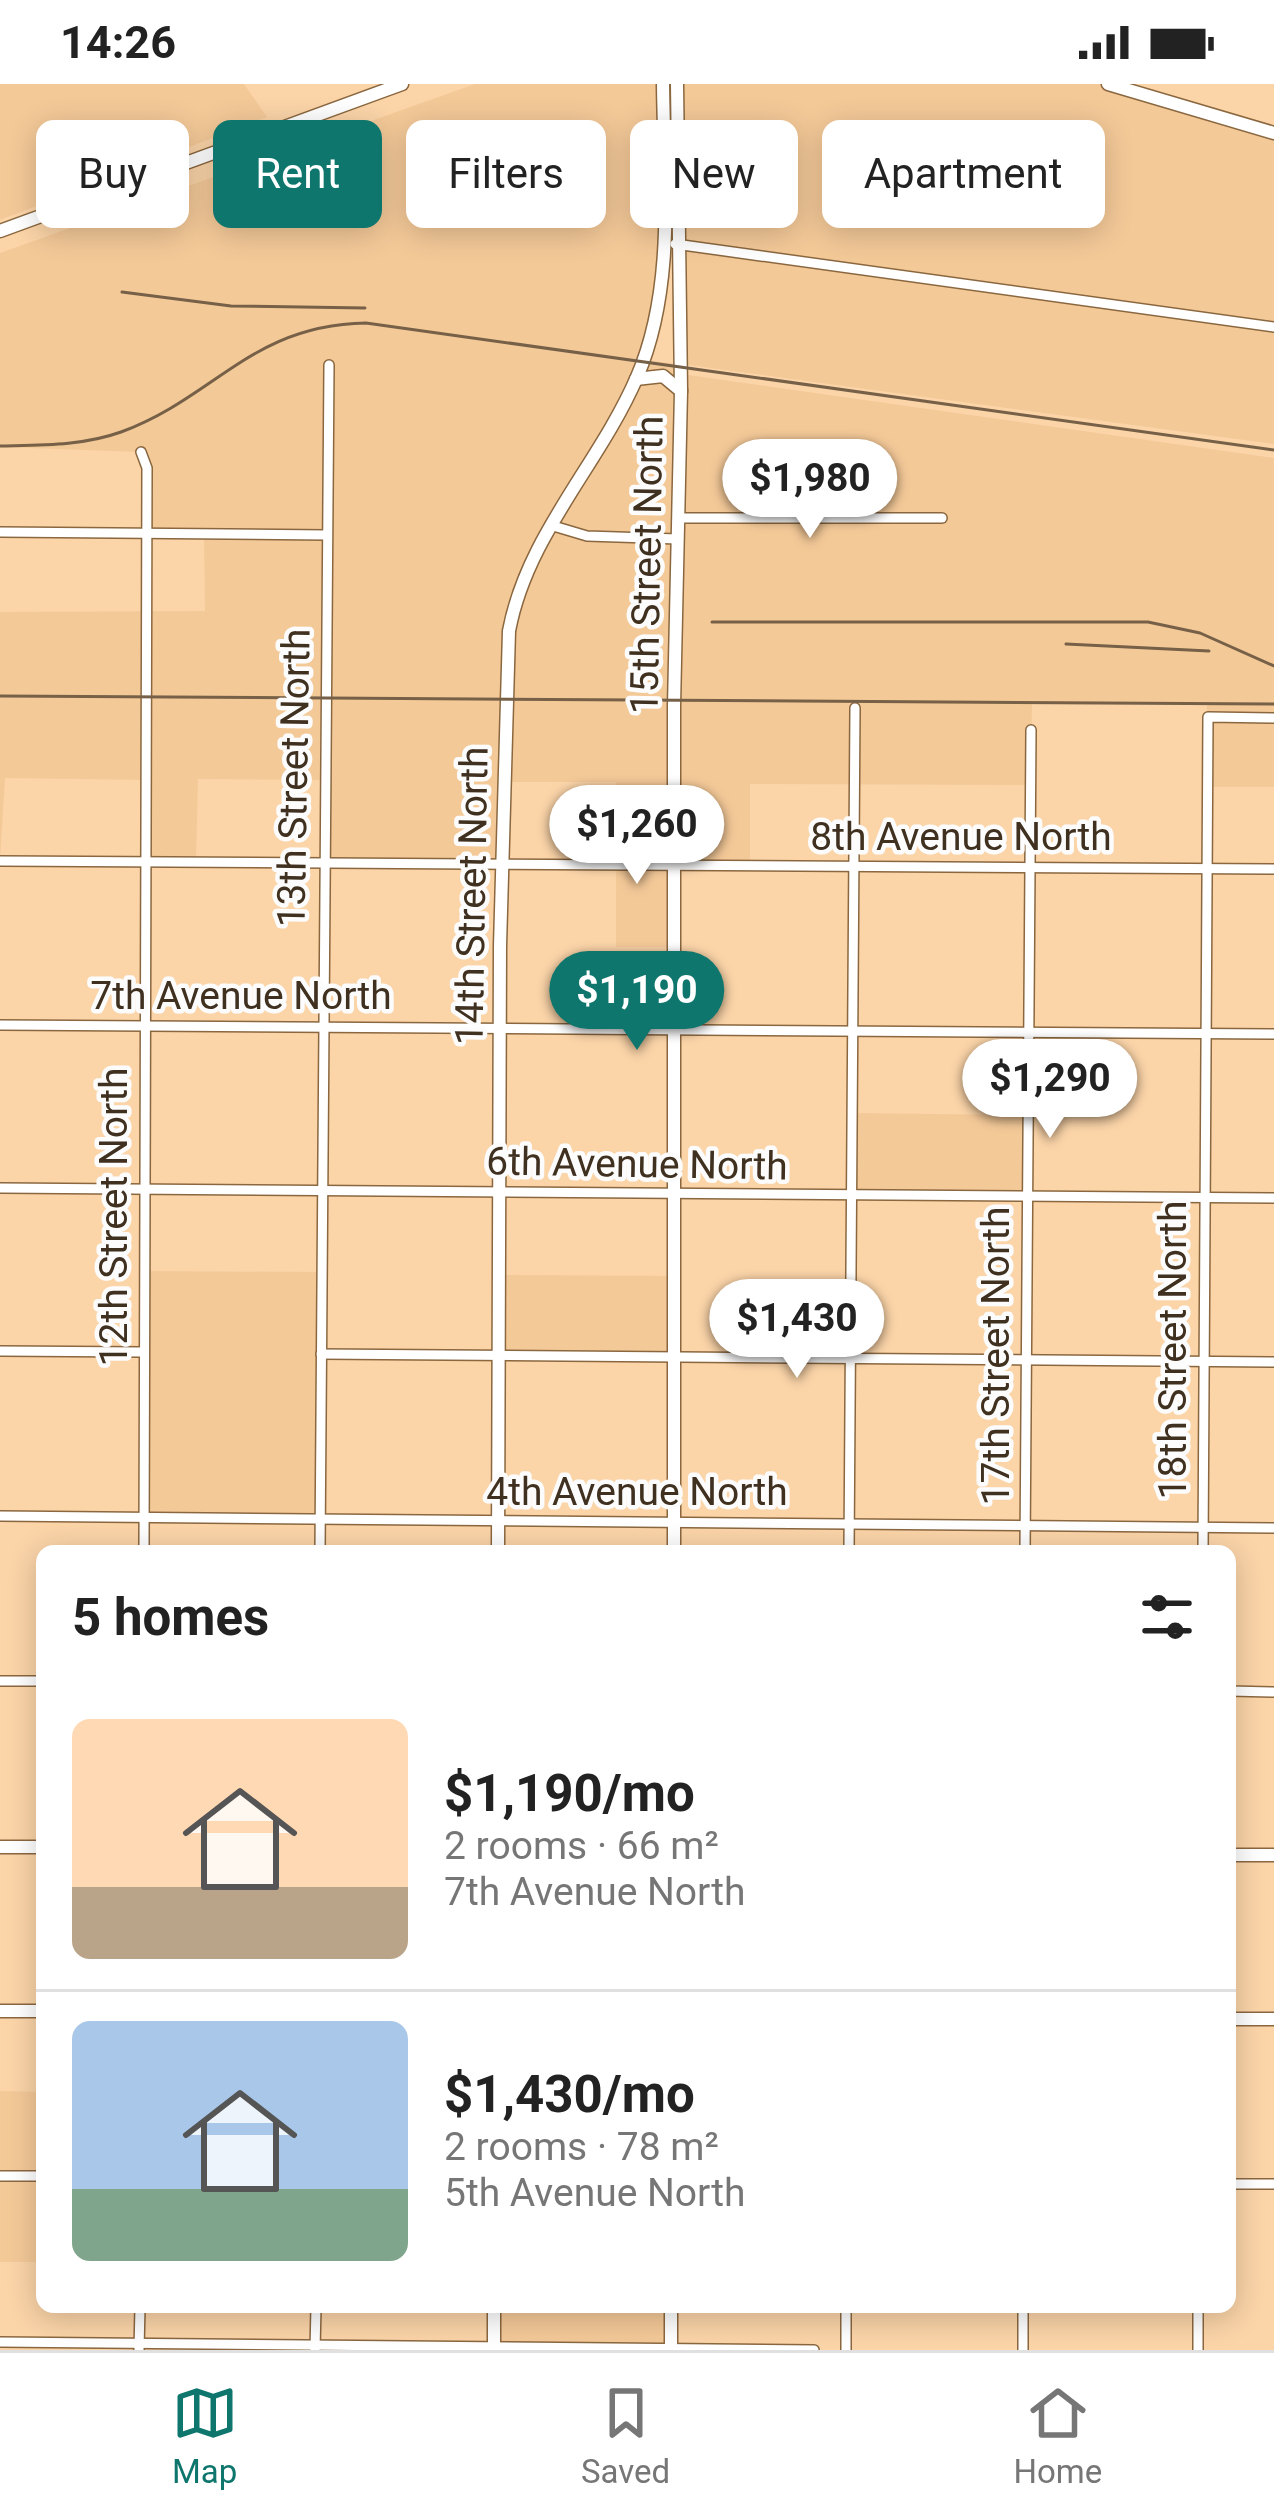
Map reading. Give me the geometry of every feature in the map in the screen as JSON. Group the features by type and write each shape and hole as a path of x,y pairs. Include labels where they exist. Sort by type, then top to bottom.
{"main road":[{"path":"0,230 402,84"},
{"name":"15th Street North","path":"663,84 681,391 674,1545"},
{"name":"15th Street North","path":"661,277 669,244 677,84"},
{"path":"1108,84 1274,133"},
{"name":"14th Street North","path":"498,1545 502,862 509,632 515,600 550,525 636,379 661,277"},
{"path":"636,379 663,376 681,391"},
{"path":"0,1847 36,1847"},
{"path":"1236,1855 1274,1855"},
{"path":"0,2011 36,2011"},
{"path":"1236,2019 1274,2019"},
{"path":"494,2313 494,2348"},
{"path":"671,2313 671,2349"}],"street":[{"path":"669,244 1274,327"},
{"name":"13th Street North","path":"320,1545 329,365"},
{"name":"12th Street North","path":"142,452 148,534 144,1545"},
{"path":"678,518 942,518"},
{"path":"550,525 586,536 678,539"},
{"path":"0,532 327,536"},
{"path":"849,1545 855,708"},
{"name":"18th Street North","path":"1203,1545 1208,717 1274,718"},
{"name":"17th Street North","path":"1025,1545 1031,730"},
{"name":"8th Avenue North","path":"0,861 1274,869"},
{"name":"7th Avenue North","path":"0,1025 1274,1034"},
{"name":"6th Avenue North","path":"0,1188 1274,1198"},
{"path":"0,1351 143,1352"},
{"path":"321,1354 1274,1362"},
{"name":"4th Avenue North","path":"0,1516 1274,1528"},
{"path":"0,1681 36,1682"},
{"path":"1236,1691 1274,1692"},
{"path":"0,2176 36,2176"},
{"path":"1236,2184 1274,2184"},
{"path":"139,2347 140,2313"},
{"path":"315,2347 316,2313"},
{"path":"846,2313 846,2350"},
{"path":"1023,2350 1024,2313"},
{"path":"1198,2313 1198,2350"},
{"path":"0,2342 139,2347 814,2350"}],"shaded area":[{"path":"0,84 244,84 267,117 213,120 213,138 189,147 189,120 36,120 36,206 0,220"},
{"path":"475,84 663,84 663,120 630,120 630,228 664,228 645,360 679,364 678,228 798,228 798,120 677,120 677,84 1108,84 1274,133 1274,444 681,364 681,374 1274,458 1274,787 1206,787 1207,704 1032,703 1031,785 750,784 750,865 677,866 676,947 616,947 616,782 503,782 502,862 322,862 324,780 198,779 196,862 146,862 146,780 5,778 0,861 0,612 205,611 204,535 148,534 141,452 0,447 0,253 70,228 189,228 189,186 213,177 213,228 382,228 382,120 374,120"},
{"path":"852,1113 1028,1115 1027,1198 851,1196"},
{"path":"143,1271 322,1272 320,1520 143,1518"},
{"path":"499,1275 676,1276 675,1357 498,1356"},
{"path":"0,2091 36,2092 36,2262 0,2262"},
{"path":"494,2313 671,2313 671,2348 494,2347"}],"railway":[{"path":"122,292 231,306 365,308"},
{"path":"0,446 76,442 121,432 154,417 263,349 326,327 366,323 1274,450"},
{"path":"712,622 1148,622 1200,633 1274,666"},
{"path":"1066,644 1209,651"},
{"path":"0,696 1274,704"}]}
